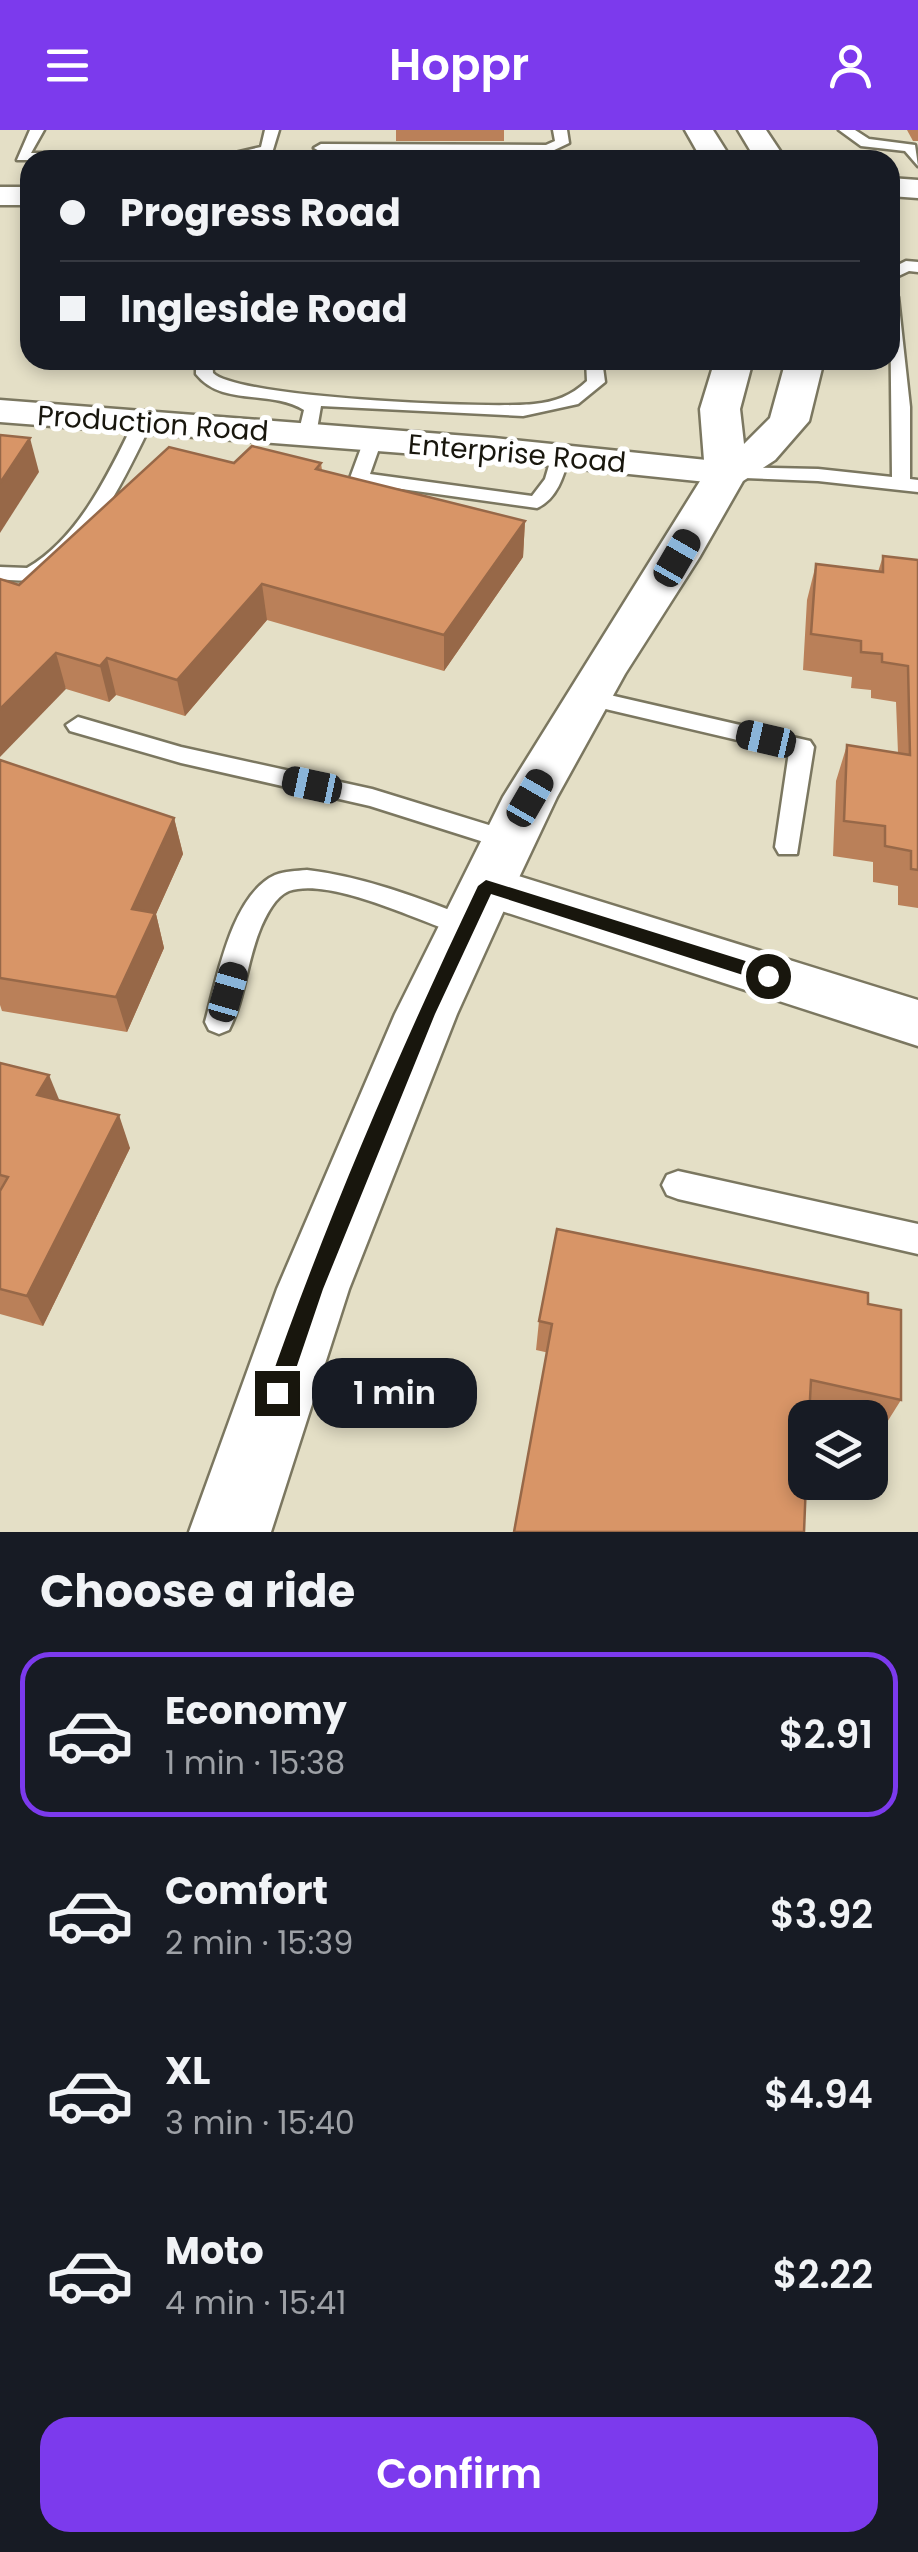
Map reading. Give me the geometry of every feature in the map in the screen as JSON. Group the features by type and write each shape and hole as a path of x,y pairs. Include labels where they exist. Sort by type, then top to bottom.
{"street":[{"path":"726,473 720,409 731,370"},
{"path":"230,1532 312,1289 426,1014 487,885 588,698 726,473 760,450 790,421 803,370"},
{"name":"Production Road","path":"0,411 144,422 306,417"},
{"name":"Enterprise Road","path":"306,417 373,440 726,473"},
{"path":"487,885 918,1023"}],"lane":[{"path":"502,150 548,149 562,143 560,130"},
{"path":"846,130 866,144 910,148 918,162"},
{"path":"202,370 205,379 216,386 291,395 306,417 559,408 583,396 596,382 595,370"},
{"path":"726,473 818,475 909,485 897,370"},
{"path":"0,573 25,575 38,571 64,548 120,471 144,422"},
{"path":"588,698 802,747 788,847"},
{"path":"78,725 181,755 372,798 487,885"},
{"path":"219,1022 246,930 270,888 292,878 353,886 487,885"},
{"path":"678,1186 918,1238"}],"building":[{"path":"0,435 30,438 0,483"},
{"path":"252,446 321,463 316,469 525,521 444,635 262,584 177,680 107,658 100,666 56,653 0,709 0,579 19,585 169,447 234,463"},
{"path":"883,556 918,560 918,870 911,869 911,851 885,846 885,826 844,821 847,745 910,755 908,666 882,662 882,654 861,652 861,641 811,634 816,564 883,572"},
{"path":"0,760 174,818 132,909 155,913 116,997 0,978"},
{"path":"0,1063 49,1075 37,1095 119,1115 27,1296 0,1289 0,1191 8,1177 0,1175"},
{"path":"557,1229 868,1293 868,1304 901,1310 901,1400 811,1380 810,1400 788,1400 788,1500 805,1500 804,1532 514,1532 552,1324 539,1321"}],"route":[{"path":"277,1393 312,1289 426,1014 486,886 768,976"}]}
